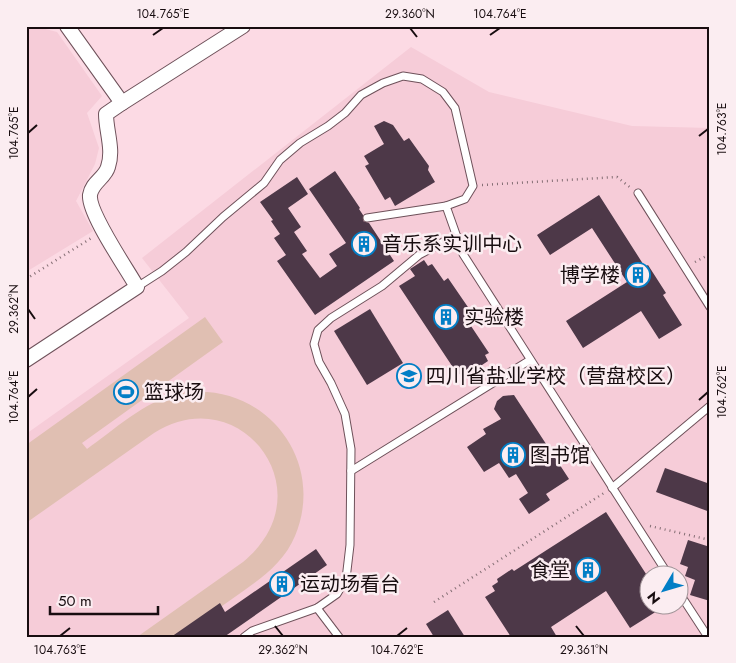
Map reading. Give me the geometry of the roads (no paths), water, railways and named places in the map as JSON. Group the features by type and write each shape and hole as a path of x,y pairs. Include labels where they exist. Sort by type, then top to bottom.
{"street":[{"path":"67,26 122,103"},
{"path":"26,360 137,287 103,230 90,197 93,185 108,168 110,150 106,114 243,26"}],"lane":[{"path":"137,287 162,272 186,252 264,182 280,160 300,143 334,122 361,95 383,83 403,76 422,79 443,92 455,108 473,186 465,200 446,206 367,218"},
{"path":"638,193 710,307"},
{"path":"446,206 463,254 663,566"},
{"path":"244,637 252,631 317,608 337,594 346,579 350,545 351,449 345,414 331,383 318,362 314,344 318,330 330,318 382,286 419,255 456,235"},
{"path":"351,470 530,360"},
{"path":"612,488 710,406"},
{"path":"688,606 708,637"},
{"path":"317,608 339,637"}],"place":[{"name":"音乐系实训中心","path":"364,244"},
{"name":"博学楼","path":"638,275"},
{"name":"实验楼","path":"446,317"},
{"name":"四川省盐业学校（营盘校区）","path":"409,376"},
{"name":"篮球场","path":"126,392"},
{"name":"图书馆","path":"513,455"},
{"name":"食堂","path":"588,570"},
{"name":"运动场看台","path":"282,584"}]}
